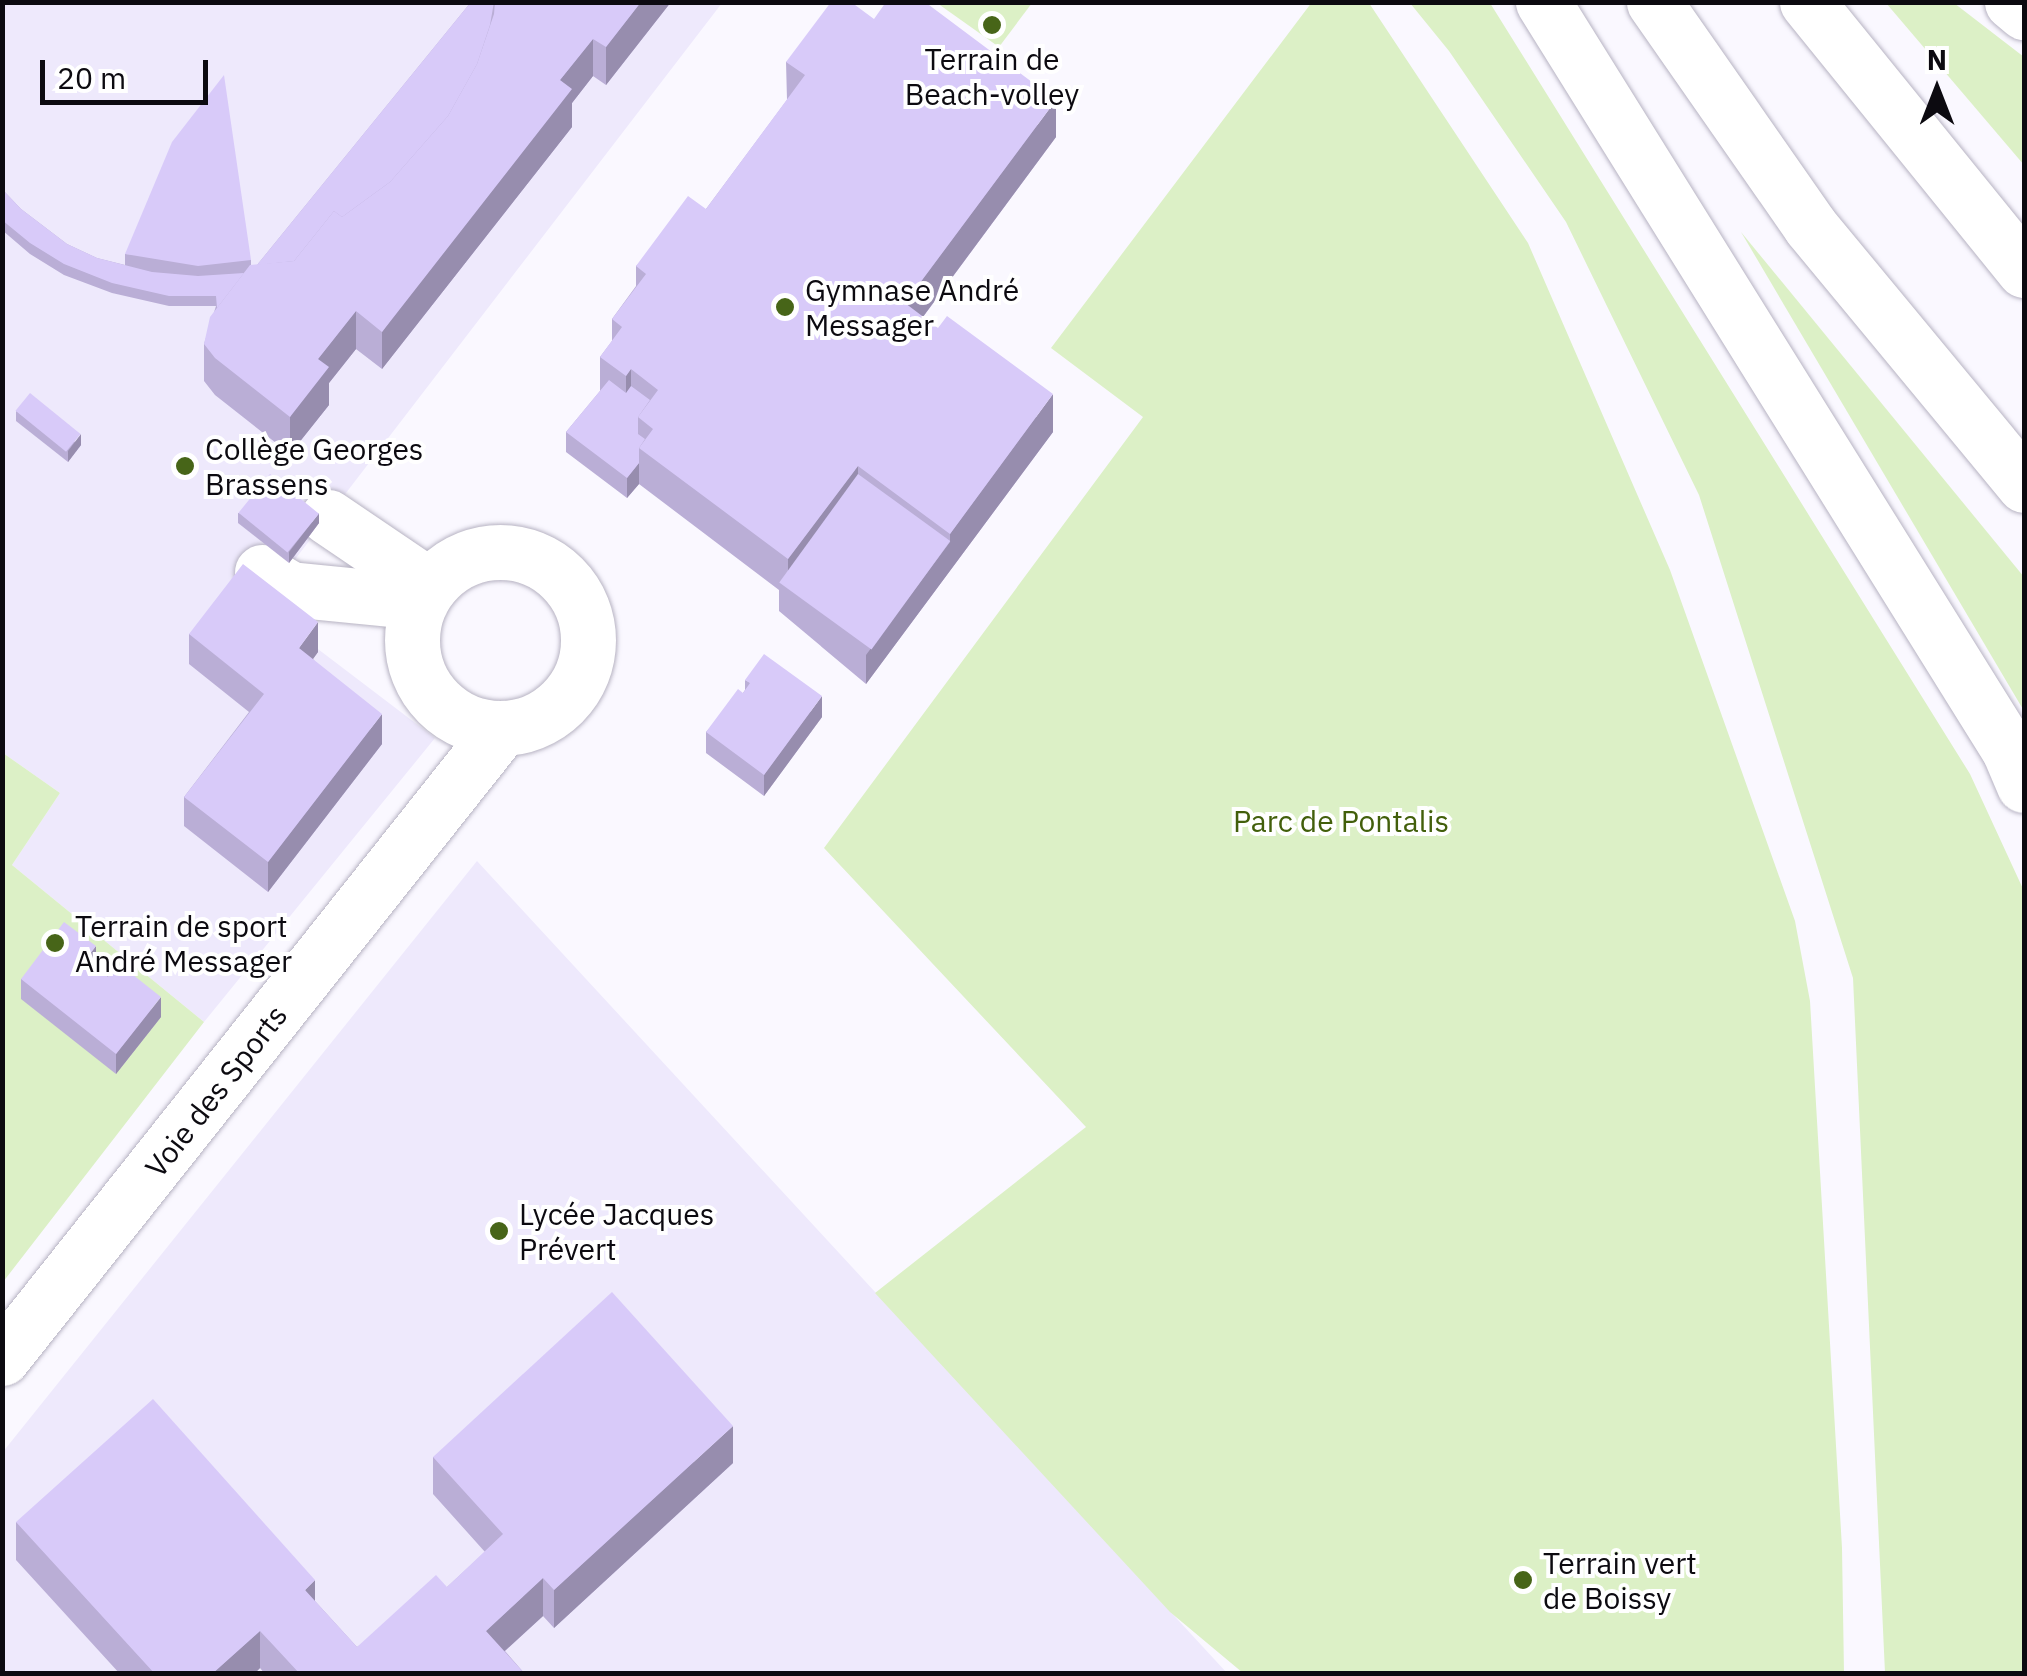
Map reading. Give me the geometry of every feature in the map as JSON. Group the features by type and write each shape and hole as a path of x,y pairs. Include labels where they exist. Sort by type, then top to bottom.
{"main road":[{"path":"1542,2 2009,750 2024,785"},
{"path":"1654,2 1810,226 2024,485"},
{"path":"1807,2 2024,270"},
{"path":"2012,2 2024,12"},
{"path":"328,517 425,594"},
{"path":"510,552 545,563 572,587 588,621 588,656 574,690 554,710 530,724 502,728 467,722 437,702 417,672 411,636 425,594 442,572 474,555 510,552"},
{"path":"262,572 290,589 425,594"},
{"name":"Voie des Sports","path":"2,1358 502,728"}],"shaded area":[{"name":"Collège Georges Brassens","path":"3,3 722,3 260,605 435,738 204,1022 12,865 60,793 3,753"},
{"name":"Lycée Jacques Prévert","path":"477,861 1227,1673 3,1673 2,1453"}],"green space":[{"name":"Terrain de Beach-volley","path":"1032,2 999,47 937,3"},
{"name":"Parc de Pontalis","path":"1312,2 1369,3 1528,243 1670,570 1795,921 1810,1001 1842,1548 1844,1673 1243,1673 1170,1612 875,1293 1086,1127 824,848 1143,417 1051,348"},
{"path":"1410,3 1490,3 1970,774 2024,891 2024,1673 1885,1673 1853,978 1699,495 1566,222 1449,51"},
{"path":"1886,3 1954,3 2024,57 2024,165"},
{"path":"1741,232 2024,577 2024,711"},
{"name":"Terrain de sport André Messager","path":"3,753 60,793 12,865 204,1022 3,1282"}],"building":[{"path":"471,2 494,2 490,25 477,64 448,116 390,182 342,217 334,211 294,261 257,265"},
{"path":"495,2 641,2 606,47 593,39 560,80 572,89 382,332 356,311 318,359 329,367 290,417 215,358 204,344 210,317 250,265 294,261 334,211 342,217 390,182 448,116 477,64"},
{"name":"Gymnase André Messager","path":"831,2 851,2 874,19 886,2 925,2 1056,100 905,303 938,328 947,316 1053,394 950,534 858,466 788,559 639,448 653,429 638,417 658,390 631,369 626,376 600,357 622,327 612,319 646,274 636,266 688,196 706,209 805,75 786,62"},
{"path":"224,75 251,260 198,266 125,254 172,142"},
{"path":"2,189 67,244 97,258 152,272 198,276 244,273 217,308 216,296 169,296 112,283 64,264 2,220"},
{"path":"609,380 626,393 631,386 650,400 638,417 638,434 645,439 639,448 639,463 627,478 566,432"},
{"path":"30,393 81,434 66,452 16,411"},
{"path":"270,474 319,514 287,553 239,513"},
{"path":"858,474 950,541 871,649 779,582"},
{"path":"243,564 318,622 299,648 382,714 268,862 184,797 264,694 189,634"},
{"path":"764,654 822,696 764,775 706,732 738,689 743,693 750,683 745,680"},
{"path":"64,922 96,946 86,959 108,977 118,963 161,997 116,1054 21,979"},
{"path":"612,1292 733,1426 554,1590 543,1578 486,1631 525,1674 300,1674 260,1631 212,1674 155,1674 16,1522 153,1399 315,1580 305,1590 357,1647 436,1575 447,1587 503,1534 433,1457"}],"place":[{"name":"Terrain de Beach-volley","path":"992,25"},
{"name":"Gymnase André Messager","path":"785,307"},
{"name":"Collège Georges Brassens","path":"185,466"},
{"name":"Terrain de sport André Messager","path":"55,943"},
{"name":"Lycée Jacques Prévert","path":"499,1231"},
{"name":"Terrain vert de Boissy","path":"1523,1580"}]}
